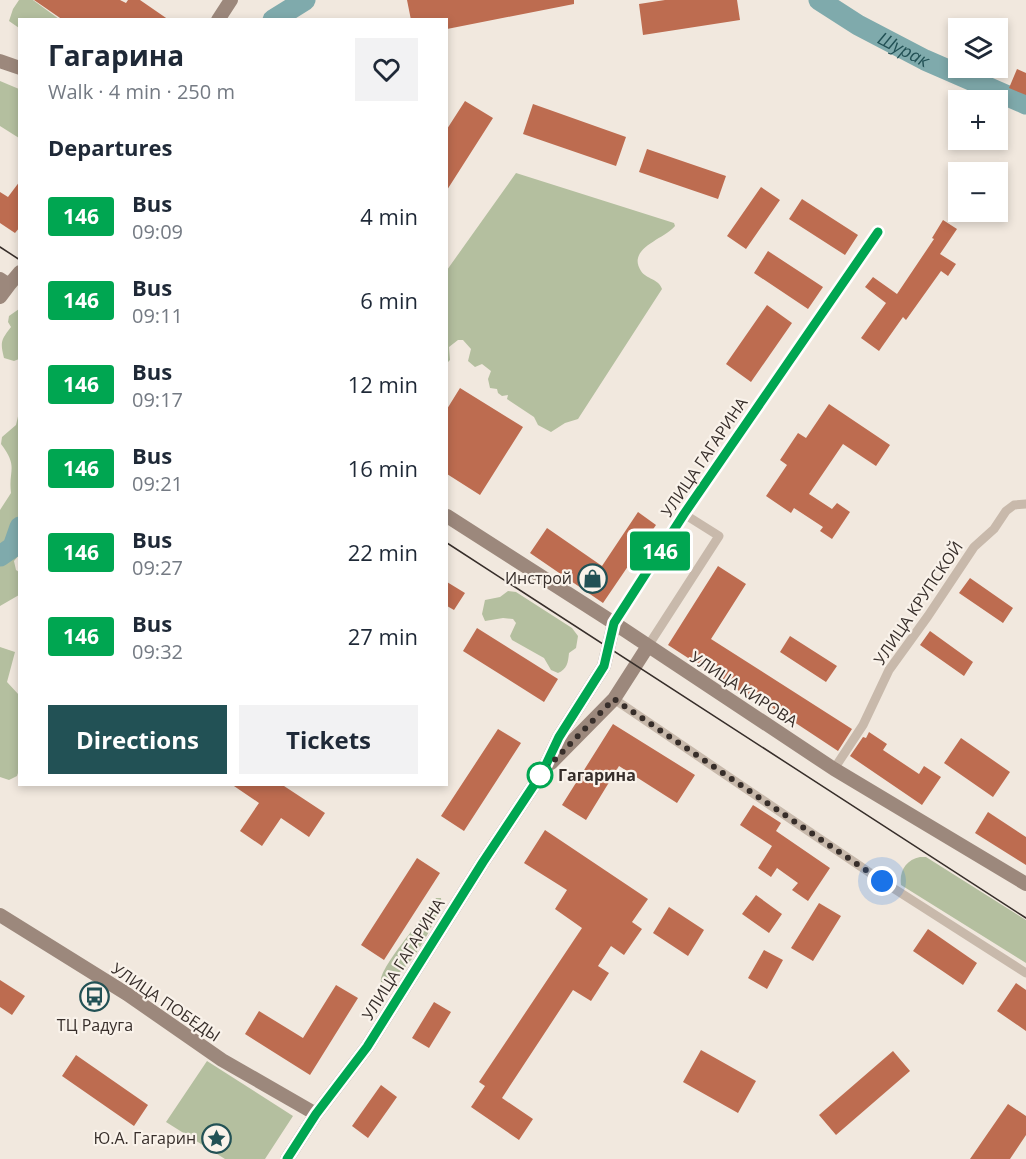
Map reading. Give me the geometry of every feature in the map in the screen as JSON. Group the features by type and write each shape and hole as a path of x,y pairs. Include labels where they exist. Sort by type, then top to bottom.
{"street":[{"path":"219,18 231,0"},
{"path":"0,61 18,67"},
{"name":"УЛИЦА ГАГАРИНА","path":"287,1159 316,1114 367,1047 483,862 542,773 559,737 604,666 614,623 684,514 878,232"},
{"path":"0,297 4,282 18,273"},
{"name":"УЛИЦА КРУПСКОЙ","path":"834,768 863,725 889,670 974,547 994,529 1006,511 1014,505 1026,504"},
{"name":"УЛИЦА ГАГАРИНА","path":"542,773 614,699 719,536 684,514"},
{"name":"УЛИЦА КИРОВА","path":"448,517 834,768 1026,884"},
{"path":"614,699 882,881 1026,973"},
{"name":"УЛИЦА ПОБЕДЫ","path":"0,915 127,994 222,1060 316,1114"}],"green space":[{"path":"19,0 33,0 58,18 18,18 18,27 9,21"},
{"path":"0,81 18,89 18,137 0,126"},
{"path":"516,173 674,223 675,226 643,250 639,256 638,263 641,271 658,283 662,289 578,419 565,423 551,432 538,425 534,417 507,399 508,395 502,396 497,389 490,388 488,379 491,371 482,364 475,367 468,361 471,349 463,340 458,340 449,347 450,360 448,362 448,269"},
{"path":"18,310 18,359 14,361 4,358 2,345 3,338 11,327 8,322 9,316"},
{"path":"18,416 18,556 14,561 18,571 18,596 0,606 0,510 11,493 12,469 10,458 1,444 2,437 16,425"},
{"path":"508,591 516,592 572,628 578,636 576,648 569,653 563,670 558,673 551,670 544,658 512,640 510,636 516,623 513,619 485,621 482,614 485,600 500,597"},
{"path":"0,647 15,652 7,682 18,694 18,773 9,780 0,777"},
{"path":"920,857 926,857 1026,920 1026,963 901,885 904,867 907,863"},
{"path":"436,898 441,898 441,904 418,951 398,974 387,983 381,982 387,965"},
{"path":"207,1061 293,1116 265,1159 225,1159 166,1122"}],"building":[{"path":"34,0 120,0 126,3 128,0 140,0 166,18 60,18"},
{"path":"407,0 574,0 574,4 448,29 448,18 411,18"},
{"path":"665,0 737,0 740,20 643,35 639,4"},
{"path":"1017,69 1026,73 1026,95 1009,88"},
{"path":"465,101 493,118 448,188 448,127"},
{"path":"533,104 626,137 616,166 523,134"},
{"path":"647,149 726,176 718,199 639,172"},
{"path":"18,184 18,229 15,233 0,223 0,192 8,197"},
{"path":"761,187 780,200 746,249 727,236"},
{"path":"802,199 858,235 845,255 789,219"},
{"path":"943,220 957,229 940,254 956,264 948,276 941,271 906,320 903,317 879,351 861,338 886,303 865,287 873,277 897,294 934,239 932,238"},
{"path":"768,251 823,287 808,309 754,273"},
{"path":"767,305 792,323 751,382 726,364"},
{"path":"460,388 523,427 480,495 448,475 448,407"},
{"path":"829,404 890,445 876,466 843,444 809,494 832,509 837,503 850,512 832,539 820,531 823,527 794,508 791,513 766,496 787,465 780,460 798,433 806,438"},
{"path":"638,512 656,525 603,603 530,553 547,528 602,566"},
{"path":"718,566 746,584 711,639 852,729 838,751 752,694 750,698 668,645"},
{"path":"970,578 1013,608 1003,623 959,593"},
{"path":"448,583 465,593 454,610 448,607"},
{"path":"477,628 558,679 544,702 463,651"},
{"path":"930,631 973,662 964,676 920,645"},
{"path":"790,636 837,666 826,682 780,652"},
{"path":"613,724 695,775 677,803 619,766 586,820 562,805"},
{"path":"498,729 521,743 464,831 441,816"},
{"path":"869,732 887,744 883,750 919,774 924,766 941,777 922,805 850,756"},
{"path":"961,738 1010,772 993,797 944,763"},
{"path":"234,786 284,786 325,813 309,837 281,818 262,846 240,831 259,803"},
{"path":"753,805 781,823 776,831 830,868 808,901 792,890 798,883 777,868 771,877 758,868 772,846 740,825"},
{"path":"988,812 1026,837 1026,865 975,833"},
{"path":"545,830 648,899 632,922 642,929 624,955 611,946 598,966 609,973 591,1001 573,990 502,1098 533,1119 519,1140 471,1107 485,1086 479,1082 582,928 555,909 567,890 524,863"},
{"path":"417,858 440,873 384,960 361,945"},
{"path":"756,895 782,914 769,933 742,914"},
{"path":"819,903 841,916 813,961 791,948"},
{"path":"669,907 704,930 688,956 653,933"},
{"path":"928,929 977,963 963,985 913,951"},
{"path":"764,950 783,960 767,989 748,978"},
{"path":"0,980 25,996 12,1015 0,1007"},
{"path":"1016,983 1026,990 1026,1031 997,1011"},
{"path":"336,985 358,998 310,1075 245,1034 259,1011 303,1038"},
{"path":"434,1002 451,1012 429,1048 412,1038"},
{"path":"701,1050 756,1081 738,1113 683,1082"},
{"path":"893,1051 910,1071 836,1135 819,1115"},
{"path":"76,1055 148,1105 134,1126 62,1076"},
{"path":"381,1085 397,1097 368,1138 352,1126"},
{"path":"1008,1104 1026,1116 1026,1135 1010,1159 970,1159"}],"waterway":[{"name":"Шурак","path":"276,18 305,0"},
{"name":"Шурак","path":"819,0 858,25 925,60 1026,104"},
{"name":"Шурак","path":"0,556 13,547 18,533"}],"tram line":[{"path":"0,247 18,259"},
{"path":"448,544 1026,918"}],"bus line":[{"name":"146","path":"287,1159 316,1114 367,1047 483,862 542,773 559,737 604,666 614,623 684,514 878,232"}],"place":[{"name":"Инстрой","path":"593,578"},
{"name":"Гагарина","path":"540,775"},
{"name":"ТЦ Радуга","path":"95,997"},
{"name":"Ю.А. Гагарин","path":"217,1138"}],"route":[{"path":"540,775 614,699 882,881"}]}
